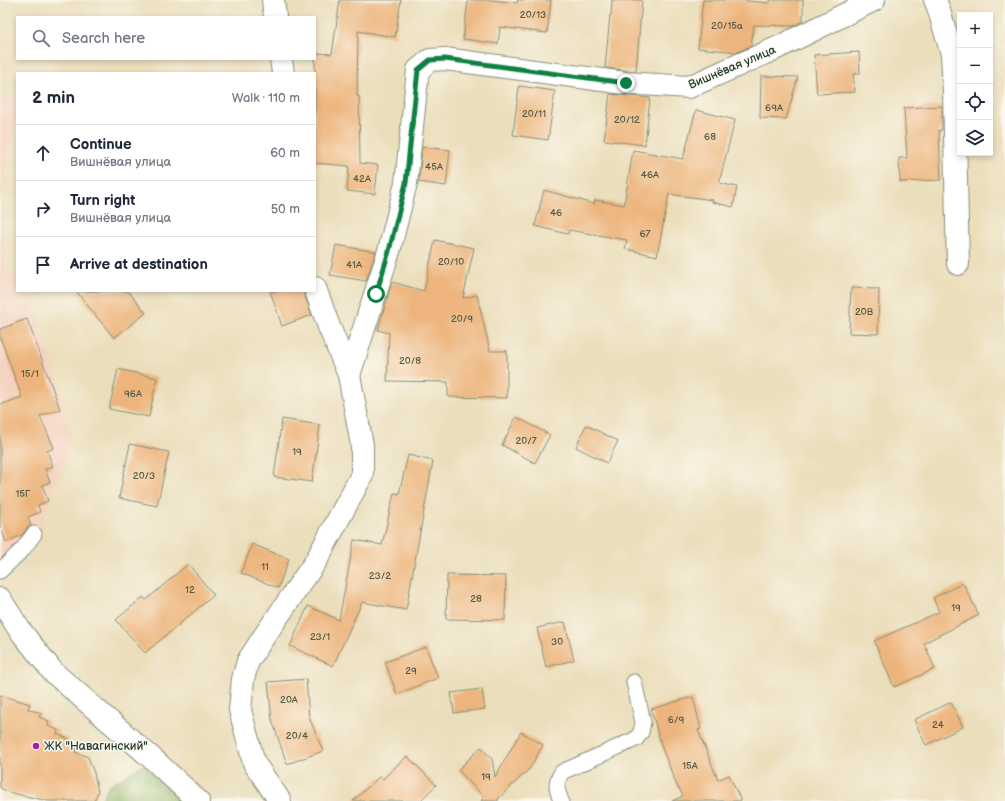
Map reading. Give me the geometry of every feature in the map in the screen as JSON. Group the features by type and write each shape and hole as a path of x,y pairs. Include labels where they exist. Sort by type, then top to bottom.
{"street":[{"path":"273,0 275,16"},
{"name":"Вишнёвая улица","path":"349,375 389,251 406,183 418,70 430,60 445,59 626,83 689,87 779,47 874,0"},
{"path":"935,0 952,54 958,264"},
{"path":"281,60 283,72"},
{"path":"280,801 254,763 240,710 243,679 248,661 316,561 362,475 362,445 349,375 316,291"},
{"path":"0,599 19,629 53,672 154,760 198,801"}],"lane":[{"path":"0,571 23,549 34,534"},
{"path":"561,801 557,787 557,778 562,772 636,739 641,732 643,722 634,682"}],"shaded area":[{"path":"0,96 16,99 16,120 1,188 4,269 16,277 16,292 28,292 56,373 72,439 34,546 0,572"}],"green space":[{"path":"143,765 182,801 101,801 108,786"}],"building":[{"path":"340,0 401,0 395,37 358,31 357,96 359,96 360,163 378,165 375,194 347,191 349,166 316,163 316,53 332,54"},
{"path":"468,0 492,0 517,3 518,0 551,0 547,33 500,27 498,44 463,39"},
{"path":"612,0 642,0 636,71 605,68"},
{"path":"703,0 738,0 770,3 770,0 803,0 803,21 793,26 754,25 751,46 737,52 698,48"},
{"path":"859,52 860,73 853,74 855,92 817,94 814,55"},
{"path":"761,76 798,77 786,119 760,118"},
{"path":"519,86 555,91 548,140 513,135"},
{"path":"610,94 650,98 645,145 604,140"},
{"path":"942,106 942,130 939,130 941,180 900,182 899,158 907,158 904,108"},
{"path":"696,110 735,120 719,183 737,187 733,207 712,202 713,200 669,194 657,256 625,249 627,240 569,230 568,234 535,226 544,190 594,204 595,200 624,205 633,150 683,159"},
{"path":"422,147 450,150 446,186 419,182"},
{"path":"435,240 474,248 463,298 477,295 490,351 507,351 507,398 448,397 448,382 387,381 389,333 378,330 392,282 424,291"},
{"path":"336,245 376,252 366,281 330,275"},
{"path":"851,288 879,289 878,334 849,333"},
{"path":"77,292 129,292 146,313 114,338"},
{"path":"270,292 303,292 312,315 282,326"},
{"path":"27,319 60,409 40,416 54,448 47,451 53,466 45,469 50,482 42,485 48,501 38,505 40,512 28,517 31,526 27,528 22,535 6,542 0,525 0,405 22,397 0,337 0,329"},
{"path":"118,369 157,378 149,417 109,409"},
{"path":"516,417 550,435 535,463 502,445"},
{"path":"282,419 320,425 312,482 274,477"},
{"path":"586,425 618,441 607,463 576,447"},
{"path":"130,444 169,452 157,506 119,498"},
{"path":"408,455 433,461 406,610 362,602 333,666 290,646 308,606 339,620 354,540 382,545 394,493 399,494"},
{"path":"252,544 289,559 278,588 241,573"},
{"path":"188,564 214,595 145,653 116,620 143,597 146,600"},
{"path":"447,575 506,576 505,620 446,619"},
{"path":"963,583 979,615 924,643 935,669 894,687 874,641 939,612 933,598"},
{"path":"565,622 574,660 546,667 537,628"},
{"path":"426,647 438,678 397,694 385,662"},
{"path":"306,679 309,717 323,751 287,764 272,720 268,682"},
{"path":"482,689 485,709 454,713 451,693"},
{"name":"ЖК \"Навагинский\"","path":"0,695 30,704 28,709 41,713 39,717 49,721 48,726 58,730 57,734 69,739 67,744 77,748 75,752 88,757 94,773 98,792 94,801 48,801 12,793 0,788"},
{"path":"693,697 701,729 698,730 718,780 729,775 741,801 672,801 683,796 678,788 662,748 651,709"},
{"path":"951,702 963,727 926,745 914,720"},
{"path":"521,732 543,745 530,768 498,799 498,801 481,801 484,797 458,770 481,747 492,759 495,777"},
{"path":"407,756 436,785 420,801 353,801 380,776 383,779"}],"place":[{"name":"ЖК \"Навагинский\"","path":"36,746"}],"route":[{"path":"376,294 389,251 406,183 418,70 430,60 445,59 626,83"}]}
